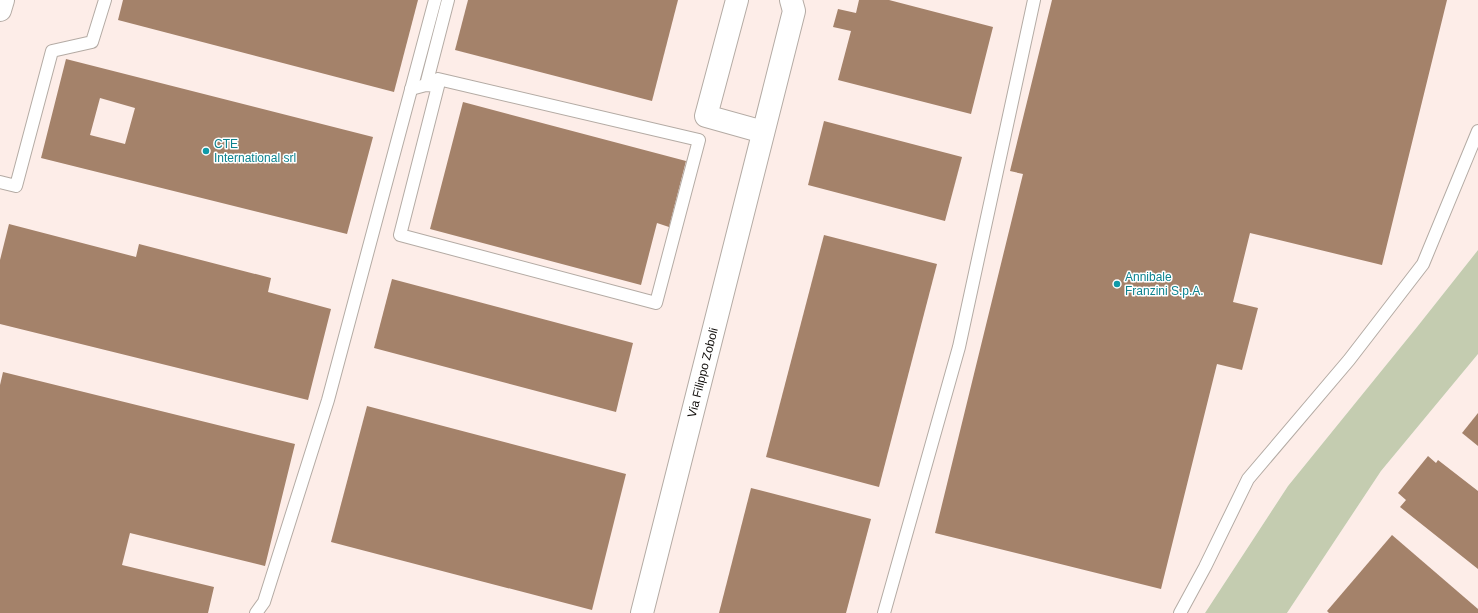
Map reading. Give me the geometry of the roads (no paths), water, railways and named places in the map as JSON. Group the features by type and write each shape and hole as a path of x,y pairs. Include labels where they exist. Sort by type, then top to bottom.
{"street":[{"path":"0,10 3,0"},
{"path":"737,0 706,116 763,132"},
{"name":"Via Filippo Zoboli","path":"642,613 794,11 791,0"}],"lane":[{"path":"0,182 16,186 52,50 92,42 105,0"},
{"path":"256,613 264,602 328,400 435,0"},
{"path":"411,88 432,86 438,79 700,140 656,303 400,235 432,86 448,0"},
{"path":"884,613 959,346 1034,0"},
{"path":"1180,613 1205,567 1248,480 1349,360 1423,264 1478,131"}],"place":[{"name":"CTE International srl","path":"206,151"},
{"name":"Annibale Franzini S.p.A.","path":"1117,284"}]}
